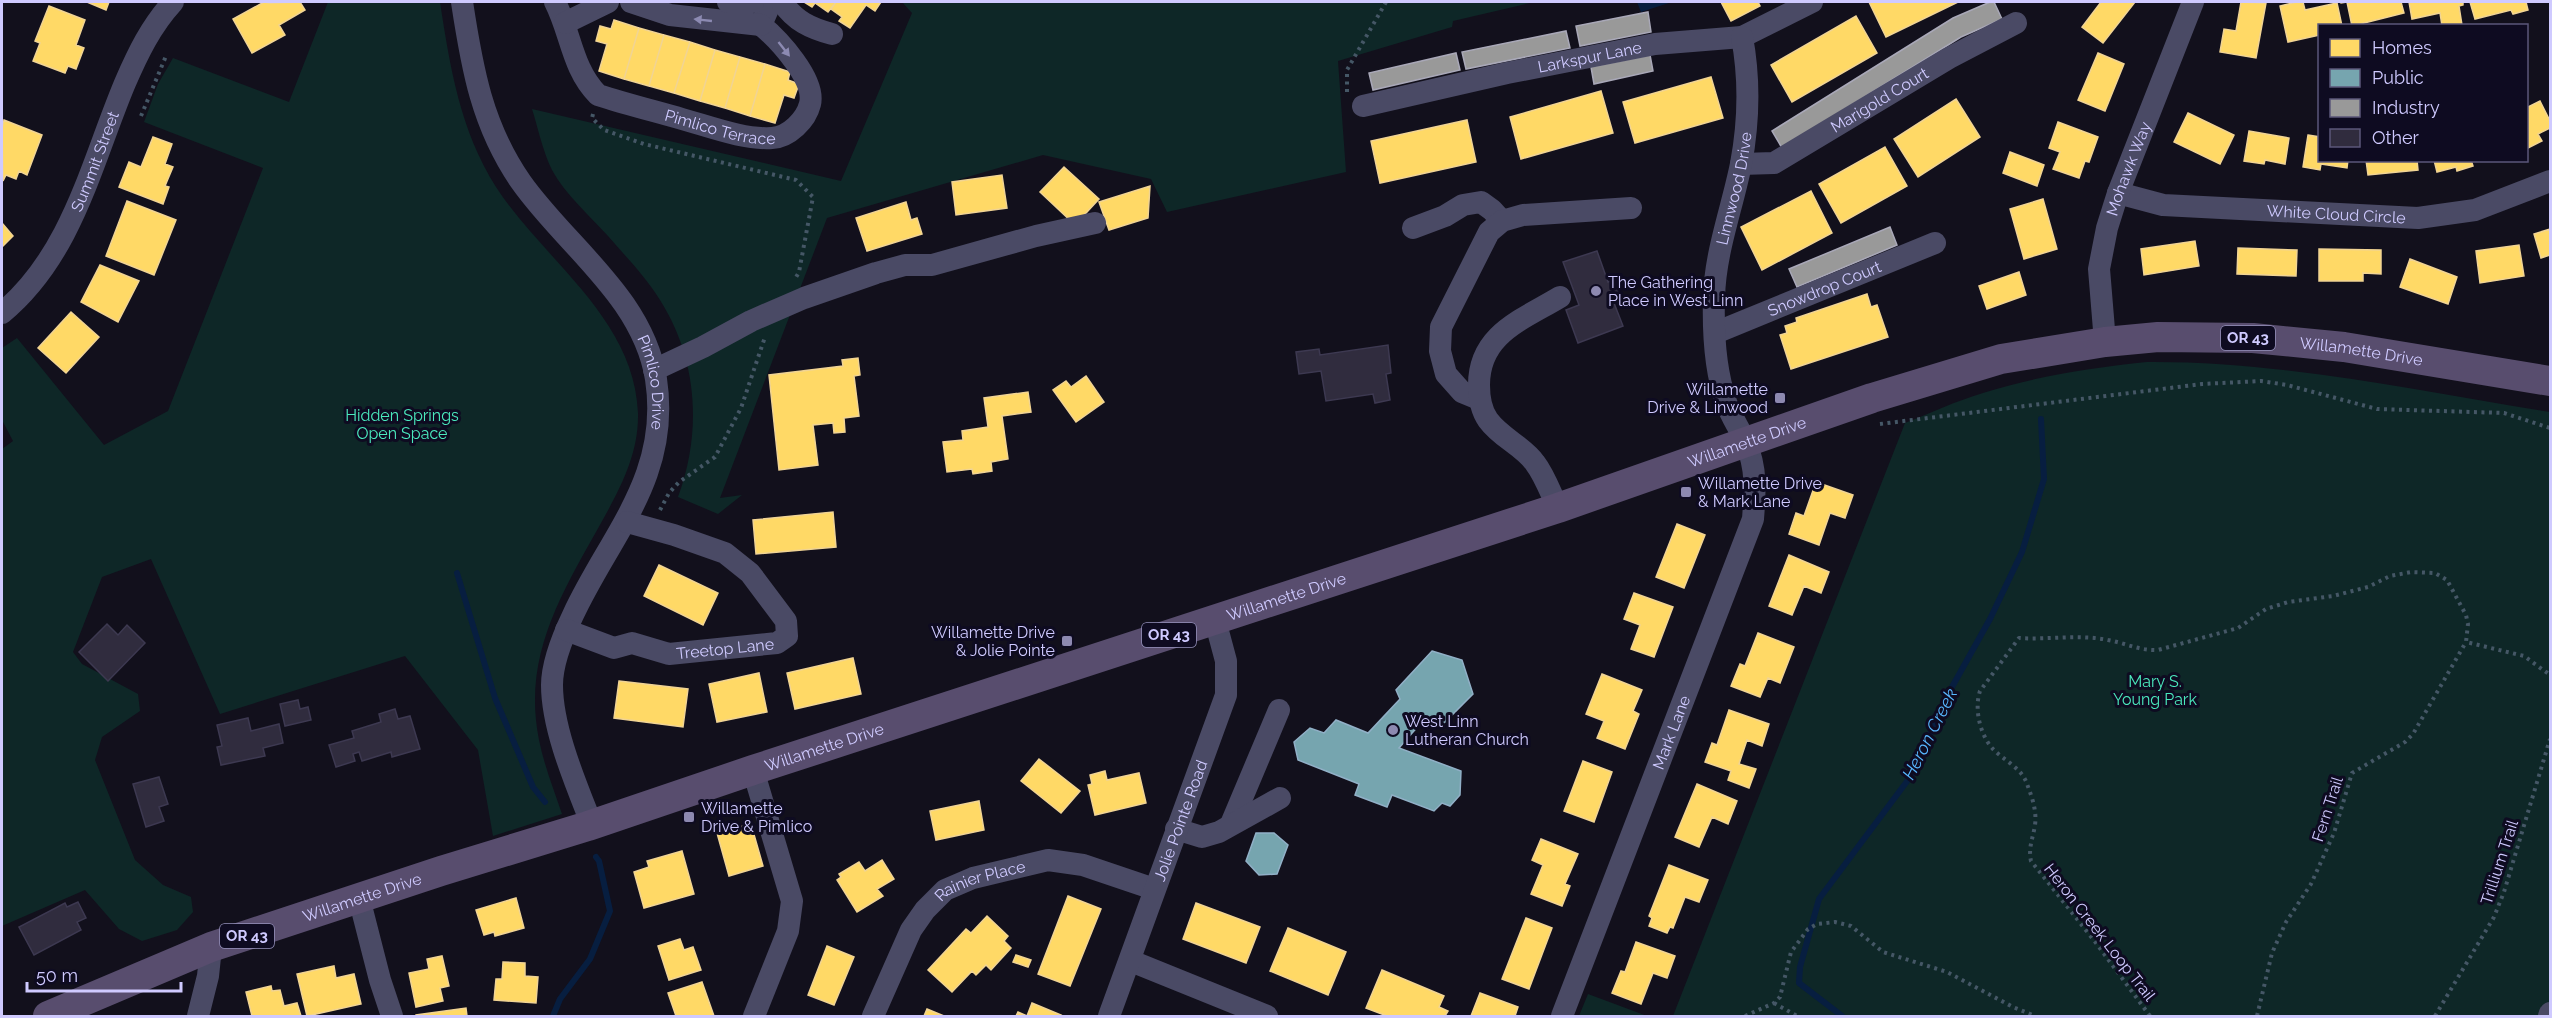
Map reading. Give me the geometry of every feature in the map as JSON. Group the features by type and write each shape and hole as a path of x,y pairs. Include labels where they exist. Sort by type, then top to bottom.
{"main road":[{"name":"Willamette Drive","path":"48,1017 211,947 592,825 753,770 1558,508 1872,398 2001,359 2104,342 2158,337 2281,339 2344,346 2550,381"}],"street":[{"name":"Summit Street","path":"2,313 33,283 56,251 74,213 144,41 173,2"},
{"name":"Pimlico Drive","path":"462,2 479,96 501,150 530,194 621,299 638,326 654,370 658,416 646,475 627,522 587,588 566,630 552,684 554,705 567,756 592,825"},
{"path":"555,2 566,23 576,63 586,83 598,95"},
{"path":"566,23 608,2"},
{"path":"631,2 670,15 761,25 771,2"},
{"path":"728,2 753,2"},
{"path":"782,2 796,18 808,27 832,34"},
{"name":"Larkspur Lane","path":"1364,106 1507,73 1655,44 1742,37 1812,2"},
{"name":"Mohawk Way","path":"2104,342 2099,269 2107,228 2118,193 2193,2"},
{"name":"Marigold Court","path":"1741,164 1774,163 1949,58 2016,23"},
{"name":"Pimlico Terrace","path":"598,95 710,128 771,138 787,135 808,113 812,96 803,76 785,49 761,25"},
{"name":"Linnwood Drive","path":"1742,37 1748,70 1749,99 1741,164 1721,243 1714,297 1720,378 1726,401 1746,443"},
{"name":"White Cloud Circle","path":"2118,193 2163,205 2418,218 2475,210 2550,181"},
{"path":"1413,228 1445,216 1463,205 1480,202 1502,221"},
{"path":"1479,399 1462,392 1446,374 1440,351 1441,327 1489,232 1502,221 1523,215 1631,208"},
{"path":"654,370 804,298 905,265 932,265 1036,236 1095,224"},
{"name":"Snowdrop Court","path":"1715,333 1935,243"},
{"path":"1558,508 1535,462 1500,434 1487,419 1479,399 1479,368 1489,346 1512,325 1560,297"},
{"name":"Mark Lane","path":"1562,1017 1753,519 1755,467 1746,443"},
{"name":"Treetop Lane","path":"566,630 614,648 632,643 669,654 777,643 787,636 786,621 750,573 725,553 627,522"},
{"name":"Jolie Pointe Road","path":"1109,1017 1226,695 1226,661 1215,620"},
{"path":"1231,824 1279,710"},
{"path":"753,770 792,902 788,931 754,1017"},
{"path":"1176,829 1202,837 1219,832 1280,798"},
{"name":"Rainier Place","path":"873,1017 911,930 925,910 945,890 973,878 1018,865 1048,860 1083,865 1154,889"},
{"path":"359,898 392,1017"},
{"path":"198,1017 208,976 211,947"},
{"path":"1131,961 1267,1017"}],"path":[{"path":"1364,106 1347,98 1347,70 1386,2"},
{"path":"141,116 166,56"},
{"path":"598,95 592,118 604,130 644,144 796,180 813,197 799,272 768,328 741,408 715,458 679,482 659,512"},
{"path":"1870,425 2202,384 2261,381 2287,385 2377,409 2504,413 2550,428"},
{"name":"Heron Creek Loop Trail","path":"2150,1017 2096,943 2031,861 2029,851 2035,823 2035,810 2026,781 2019,771 1991,747 1981,727 1977,700 1980,691 2019,638 2108,640 2146,651 2158,650 2238,628 2266,609 2333,596 2368,586 2390,576 2411,572 2435,573 2447,580 2466,615 2468,624 2466,642"},
{"path":"2466,642 2524,656 2550,675"},
{"name":"Fern Trail","path":"2258,1017 2271,953 2286,922 2311,884 2330,844 2352,773 2405,742 2413,734 2466,642"},
{"name":"Trillium Trail","path":"2435,1017 2494,917 2504,892 2550,739"},
{"path":"1745,1017 1774,1003 1780,997 1791,952 1808,929 1816,924 1835,922 1851,926 1883,952 1899,959 1947,972 2035,1017"},
{"path":"1774,1003 1797,1017"}],"green space":[{"name":"Hidden Springs Open Space","path":"328,2 440,2 458,98 473,143 484,165 496,187 516,214 584,292 604,319 621,348 633,379 638,413 632,457 615,497 560,600 549,626 536,680 535,709 539,740 562,814 493,836 478,750 405,656 220,714 151,559 102,577 73,652 82,664 138,694 140,711 102,737 95,760 135,860 163,885 191,897 193,912 177,930 142,941 119,929 85,890 2,926 2,449 13,441 2,420 2,348 17,338 104,445 168,411 263,168 144,122 158,84 173,58 289,102"},
{"path":"902,2 1534,2 1453,21 1452,27 1338,61 1346,172 1167,212 1151,179 1043,155 827,218 720,498 742,495 718,514 678,497 691,447 693,422 689,372 673,323 642,275 557,179 546,156 532,109 841,181 912,13"},
{"name":"Mary S. Young Park","path":"2147,362 2248,366 2299,372 2550,412 2550,1016 1673,1016 1905,423 1953,403 2003,387 2044,377"},
{"path":"1588,994 1647,1016 1579,1016"}],"water":[{"path":"1637,2 1672,2 1641,12"}],"building: Homes":[{"path":"87,2 109,2 106,10"},
{"path":"264,2 300,2 305,10 279,25 285,35 252,53 233,19"},
{"path":"804,2 836,2 828,12 815,3 812,7"},
{"path":"836,2 881,2 875,11 866,5 850,28 839,21 842,17 831,9"},
{"path":"1721,2 1758,2 1760,6 1731,21"},
{"path":"1869,2 1958,2 1886,37"},
{"path":"2101,2 2135,2 2103,43 2082,27"},
{"path":"2241,2 2266,3 2256,58 2220,52 2224,29 2236,31"},
{"path":"2303,2 2305,10 2337,3 2342,24 2318,24 2318,35 2288,42 2280,6"},
{"path":"2347,2 2401,2 2404,13 2352,24"},
{"path":"2409,2 2463,2 2463,5 2459,6 2462,24 2442,24 2440,13 2412,19"},
{"path":"2470,2 2526,2 2528,10 2513,14 2511,10 2475,19"},
{"path":"49,6 85,20 76,45 84,48 76,69 68,66 65,73 33,61 40,43 35,41"},
{"path":"1856,16 1877,53 1792,102 1771,65"},
{"path":"614,20 639,28 624,79 599,71 607,44 596,41 600,26 611,29"},
{"path":"639,28 664,35 649,86 624,79"},
{"path":"664,35 690,42 674,93 649,86"},
{"path":"690,42 715,50 700,101 674,93"},
{"path":"715,50 740,57 725,108 700,101"},
{"path":"2098,53 2124,64 2105,111 2078,100"},
{"path":"740,57 765,64 750,116 725,108"},
{"path":"765,64 790,72 788,80 799,84 794,98 784,95 775,123 750,116"},
{"path":"1711,77 1723,118 1635,143 1623,102"},
{"path":"1601,91 1613,133 1521,159 1510,117"},
{"path":"1956,99 1980,137 1918,177 1894,139"},
{"path":"2540,101 2550,121 2550,128 2538,134 2542,141 2528,148 2528,107"},
{"path":"2188,113 2234,135 2220,164 2174,142"},
{"path":"4,120 42,135 27,175 19,171 16,179 6,175 3,181 2,128"},
{"path":"1467,120 1476,162 1380,183 1371,141"},
{"path":"2058,122 2098,137 2089,162 2085,161 2079,178 2053,169 2060,152 2049,148"},
{"path":"2249,131 2289,138 2285,164 2265,160 2264,164 2244,161"},
{"path":"2308,135 2318,137 2318,162 2348,162 2347,168 2321,164 2320,170 2303,167"},
{"path":"153,137 172,144 165,164 173,167 165,186 169,187 163,204 119,187 129,162 141,167"},
{"path":"1885,147 1907,186 1841,223 1819,184"},
{"path":"2010,152 2044,165 2037,186 2003,173"},
{"path":"2366,162 2417,162 2418,170 2368,175"},
{"path":"2434,162 2472,162 2473,166 2457,171 2456,167 2437,172"},
{"path":"1064,167 1099,199 1075,225 1040,192"},
{"path":"1002,175 1007,208 956,215 952,182"},
{"path":"1150,186 1148,218 1109,230 1099,202"},
{"path":"1811,191 1832,233 1762,270 1741,227"},
{"path":"2043,199 2057,249 2024,259 2010,209"},
{"path":"127,201 176,220 154,275 106,256"},
{"path":"906,202 911,220 917,218 922,234 867,251 856,218"},
{"path":"2,223 13,236 2,247"},
{"path":"2550,229 2550,255 2541,258 2534,234"},
{"path":"2195,241 2199,266 2144,275 2141,249"},
{"path":"2519,245 2524,276 2480,283 2476,251"},
{"path":"2238,248 2297,250 2296,276 2237,274"},
{"path":"2319,249 2381,250 2381,274 2363,273 2363,281 2319,281"},
{"path":"2410,259 2457,277 2448,304 2400,287"},
{"path":"100,265 139,281 118,322 81,302"},
{"path":"2019,272 2026,295 1987,309 1979,286"},
{"path":"1867,294 1871,307 1877,305 1888,337 1791,369 1780,335 1787,333 1785,326 1797,322 1796,318"},
{"path":"71,312 99,337 66,373 38,348"},
{"path":"858,358 860,375 854,376 859,416 844,418 845,432 834,433 833,423 813,425 818,465 779,470 769,375 843,366 842,360"},
{"path":"1086,376 1104,402 1076,422 1053,390 1066,381 1071,387"},
{"path":"1028,392 1031,412 1002,416 1008,459 991,462 992,471 973,474 972,469 947,472 943,442 963,440 962,431 988,427 984,398"},
{"path":"1816,482 1853,495 1845,518 1830,513 1819,545 1789,534 1796,513 1804,516"},
{"path":"833,512 836,547 756,554 753,520"},
{"path":"1677,524 1705,535 1684,588 1656,577"},
{"path":"1789,555 1829,572 1821,593 1804,586 1792,615 1769,606"},
{"path":"659,565 718,593 703,625 644,596"},
{"path":"1634,593 1673,607 1654,657 1631,649 1640,625 1624,619"},
{"path":"1758,633 1794,647 1780,683 1768,678 1760,697 1731,686 1740,664 1745,666"},
{"path":"853,658 861,694 795,709 787,673"},
{"path":"759,673 767,712 717,722 709,684"},
{"path":"1602,674 1642,690 1633,711 1639,714 1625,749 1597,738 1604,721 1586,714"},
{"path":"619,681 688,689 683,727 614,718"},
{"path":"1729,710 1769,724 1762,746 1747,740 1739,764 1756,769 1749,788 1728,780 1731,771 1705,762 1712,743 1717,745"},
{"path":"1039,759 1080,791 1061,813 1021,781"},
{"path":"1583,761 1612,772 1594,822 1564,811"},
{"path":"1105,771 1107,780 1139,773 1146,803 1095,815 1088,785 1092,784 1090,775"},
{"path":"1697,784 1737,801 1728,824 1712,817 1699,847 1675,837"},
{"path":"979,801 984,830 936,840 930,811"},
{"path":"751,824 763,866 729,876 717,833"},
{"path":"1541,839 1578,854 1565,884 1570,886 1562,906 1531,894 1543,865 1532,860"},
{"path":"682,851 694,894 644,908 634,872 649,867 647,861"},
{"path":"882,860 894,879 877,889 883,896 857,912 837,880 841,877 839,874 859,862 865,871"},
{"path":"1669,865 1708,880 1699,902 1685,897 1673,928 1670,927 1667,933 1649,926 1652,918 1649,916"},
{"path":"1068,896 1101,909 1070,986 1038,974"},
{"path":"516,898 524,928 495,936 494,932 484,935 476,910"},
{"path":"1196,903 1260,927 1246,963 1183,939"},
{"path":"987,916 1008,936 1004,941 1011,948 991,970 986,965 976,975 972,971 952,992 928,970 966,929 971,933"},
{"path":"1526,918 1552,928 1529,989 1502,979"},
{"path":"1288,928 1346,952 1328,995 1270,971"},
{"path":"680,939 684,950 693,947 701,970 669,980 658,946"},
{"path":"1636,942 1675,956 1667,978 1653,973 1641,1004 1612,993 1621,971 1625,972"},
{"path":"827,946 854,957 834,1005 808,995"},
{"path":"1016,955 1031,960 1028,967 1013,962"},
{"path":"442,956 449,986 440,988 443,1001 416,1007 409,973 429,969 427,959"},
{"path":"503,962 525,963 525,976 538,977 536,1003 494,1000 496,979 502,979"},
{"path":"334,966 336,978 354,974 361,1004 307,1016 297,974"},
{"path":"1382,970 1444,996 1439,1007 1448,1011 1445,1016 1387,1016 1366,1008"},
{"path":"702,982 714,1016 676,1016 668,993"},
{"path":"271,986 272,991 280,990 284,1006 297,1003 301,1016 252,1016 246,992"},
{"path":"1480,993 1518,1007 1515,1016 1471,1016"},
{"path":"1032,1003 1061,1015 1060,1016 1027,1016"},
{"path":"466,1008 467,1016 416,1016 416,1015"},
{"path":"927,1009 944,1016 924,1016"}],"building: Public":[{"name":"West Linn Lutheran Church","path":"1432,651 1462,660 1473,694 1444,723 1427,716 1399,748 1461,771 1460,795 1450,806 1442,803 1434,811 1392,795 1387,807 1355,795 1359,784 1298,760 1294,742 1310,728 1324,733 1336,720 1368,733 1400,699 1396,690"},
{"path":"1256,833 1274,833 1288,845 1277,874 1259,875 1246,861"}],"building: Industry":[{"path":"1994,2 2002,19 1961,37 1782,148 1772,131 1953,18"},
{"path":"1648,12 1651,32 1580,46 1576,26"},
{"path":"1566,31 1570,48 1466,69 1462,52"},
{"path":"1456,53 1460,70 1373,90 1369,73"},
{"path":"1650,55 1653,71 1594,84 1591,67"},
{"path":"1890,227 1897,245 1797,287 1789,269"}],"building: Other":[{"name":"The Gathering Place in West Linn","path":"1597,251 1608,282 1614,280 1621,300 1614,303 1623,326 1578,343 1566,310 1579,305 1563,262"},
{"path":"1388,345 1391,373 1386,374 1390,400 1375,403 1373,394 1326,401 1321,371 1299,374 1296,352 1319,349 1320,355"},
{"path":"107,624 118,635 127,625 145,643 108,681 79,652"},
{"path":"298,700 300,709 308,707 311,720 285,726 280,704"},
{"path":"395,709 398,719 410,716 420,749 392,757 391,752 362,761 359,752 353,754 355,761 336,767 329,745 354,738 352,731 381,722 379,714"},
{"path":"248,718 251,731 279,724 283,743 263,748 265,756 221,765 217,747 222,746 217,725"},
{"path":"159,777 168,804 159,807 164,821 146,827 133,784"},
{"path":"78,902 86,918 77,922 81,930 34,955 19,927 65,903 67,907"}],"waterway":[{"name":"Heron Creek","path":"1842,1016 1799,983 1800,967 1819,899 1911,776 1947,696 1990,619 2022,552 2044,479 2041,419"},
{"path":"457,573 495,698 533,787 545,802"},
{"path":"553,1016 560,999 590,959 610,911 599,861 596,857"}],"place":[{"name":"The Gathering Place in West Linn","path":"1596,291"},
{"name":"Willamette Drive & Linwood","path":"1780,398"},
{"name":"Willamette Drive & Mark Lane","path":"1686,492"},
{"name":"Willamette Drive & Jolie Pointe","path":"1067,641"},
{"name":"West Linn Lutheran Church","path":"1393,730"},
{"name":"Willamette Drive & Pimlico","path":"689,817"}]}
